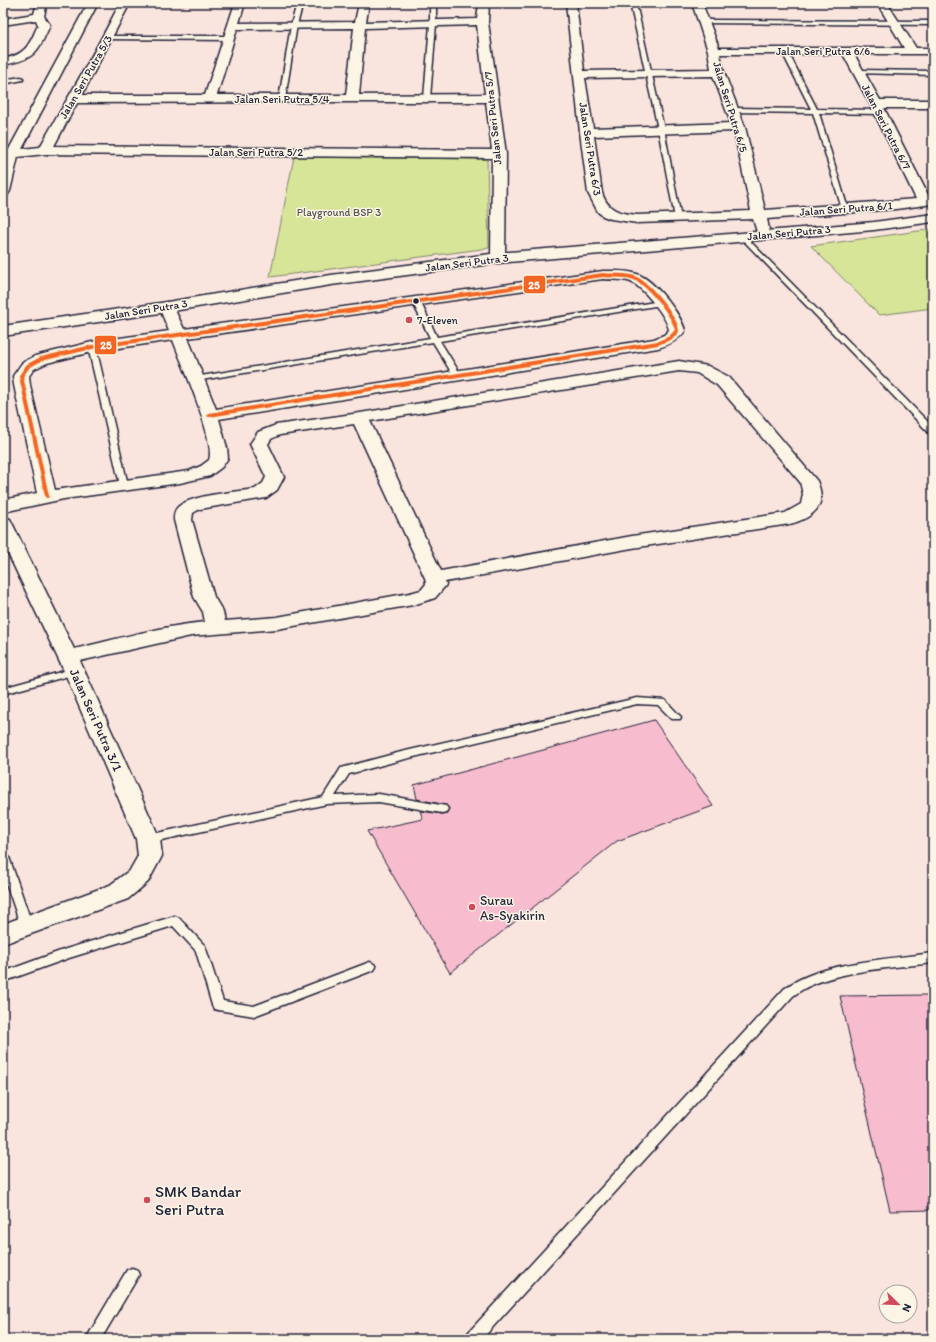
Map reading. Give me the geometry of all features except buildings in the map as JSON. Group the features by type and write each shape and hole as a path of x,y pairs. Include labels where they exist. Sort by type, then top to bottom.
{"street":[{"path":"8,61 25,57 32,50 44,25 39,16 42,3"},
{"path":"3,191 8,154 92,3"},
{"name":"Jalan Seri Putra 5/3","path":"45,150 72,99 108,38 124,3"},
{"path":"210,98 240,3"},
{"path":"352,99 360,25 364,3"},
{"name":"Jalan Seri Putra 5/7","path":"484,3 482,22 499,154 498,258"},
{"name":"Jalan Seri Putra 6/3","path":"571,3 586,132 595,193 598,202 608,213 626,218 759,215"},
{"name":"Jalan Seri Putra 6/5","path":"697,3 714,51 718,72 739,127 764,236"},
{"path":"882,3 912,51"},
{"path":"3,22 39,16"},
{"path":"233,26 433,24 482,22"},
{"name":"Jalan Seri Putra 6/6","path":"714,51 933,51"},
{"name":"Jalan Seri Putra 6/7","path":"847,51 857,72 929,201"},
{"path":"579,75 718,72"},
{"name":"Jalan Seri Putra 5/4","path":"72,99 492,98"},
{"path":"878,108 933,104"},
{"path":"586,132 739,127"},
{"name":"Jalan Seri Putra 5/2","path":"8,154 45,150 499,154"},
{"name":"Jalan Seri Putra 6/1","path":"759,215 929,201"},
{"name":"Jalan Seri Putra 3","path":"3,331 167,307 331,280 498,258 874,226 933,218"},
{"path":"47,496 21,376 28,366 41,359 92,347 603,275 632,277 642,282 661,303 676,324 677,331 670,338 658,343 457,374 209,415"},
{"path":"3,506 47,496 199,474 212,467 218,459 219,450 209,415 167,307"},
{"path":"216,628 213,612 204,598 183,520 184,511 195,504 260,494 272,486 275,477 259,444 264,436 276,430 360,418 679,366 698,367 713,373 723,381 808,481 814,491 813,501 805,511 790,518 632,542 434,578"},
{"path":"72,664 127,643 191,630 278,623 413,599 428,594 436,585 434,578 360,418"},
{"name":"Jalan Seri Putra 3/1","path":"3,523 72,664 148,839 150,856 139,876 119,892 3,934"}],"lane":[{"path":"282,99 294,25 300,3"},
{"path":"427,98 433,24 433,3"},
{"path":"633,3 661,129 678,218"},
{"path":"704,22 933,22"},
{"path":"108,38 229,38"},
{"path":"784,50 815,111 845,209"},
{"path":"857,72 933,74"},
{"path":"3,82 21,79"},
{"path":"733,110 815,111 878,108"},
{"path":"743,237 933,432"},
{"path":"416,301 435,340 457,374"},
{"path":"195,379 661,303"},
{"path":"92,347 124,485"},
{"path":"3,691 72,664"},
{"path":"327,800 345,771 401,756 637,701 661,702 676,717"},
{"path":"148,839 327,800 379,798 442,809"},
{"path":"3,857 27,926"},
{"path":"3,977 66,954 175,921 201,949 218,1005 254,1011 370,967"},
{"path":"472,1339 774,1006 797,986 819,976 843,971 933,958"},
{"path":"93,1339 132,1275"}],"green space":[{"name":"Playground BSP 3","path":"294,157 487,159 489,248 270,277"},
{"path":"933,229 933,308 879,315 811,246"}],"transit line":[{"name":"25","path":"47,496 21,376 28,366 41,359 92,347 603,275 632,277 642,282 661,303 676,324 677,331 670,338 658,343 209,415"}],"place":[{"name":"7-Eleven","path":"409,320"},
{"name":"Surau As-Syakirin","path":"472,907"},
{"name":"SMK Bandar Seri Putra","path":"147,1200"}]}
